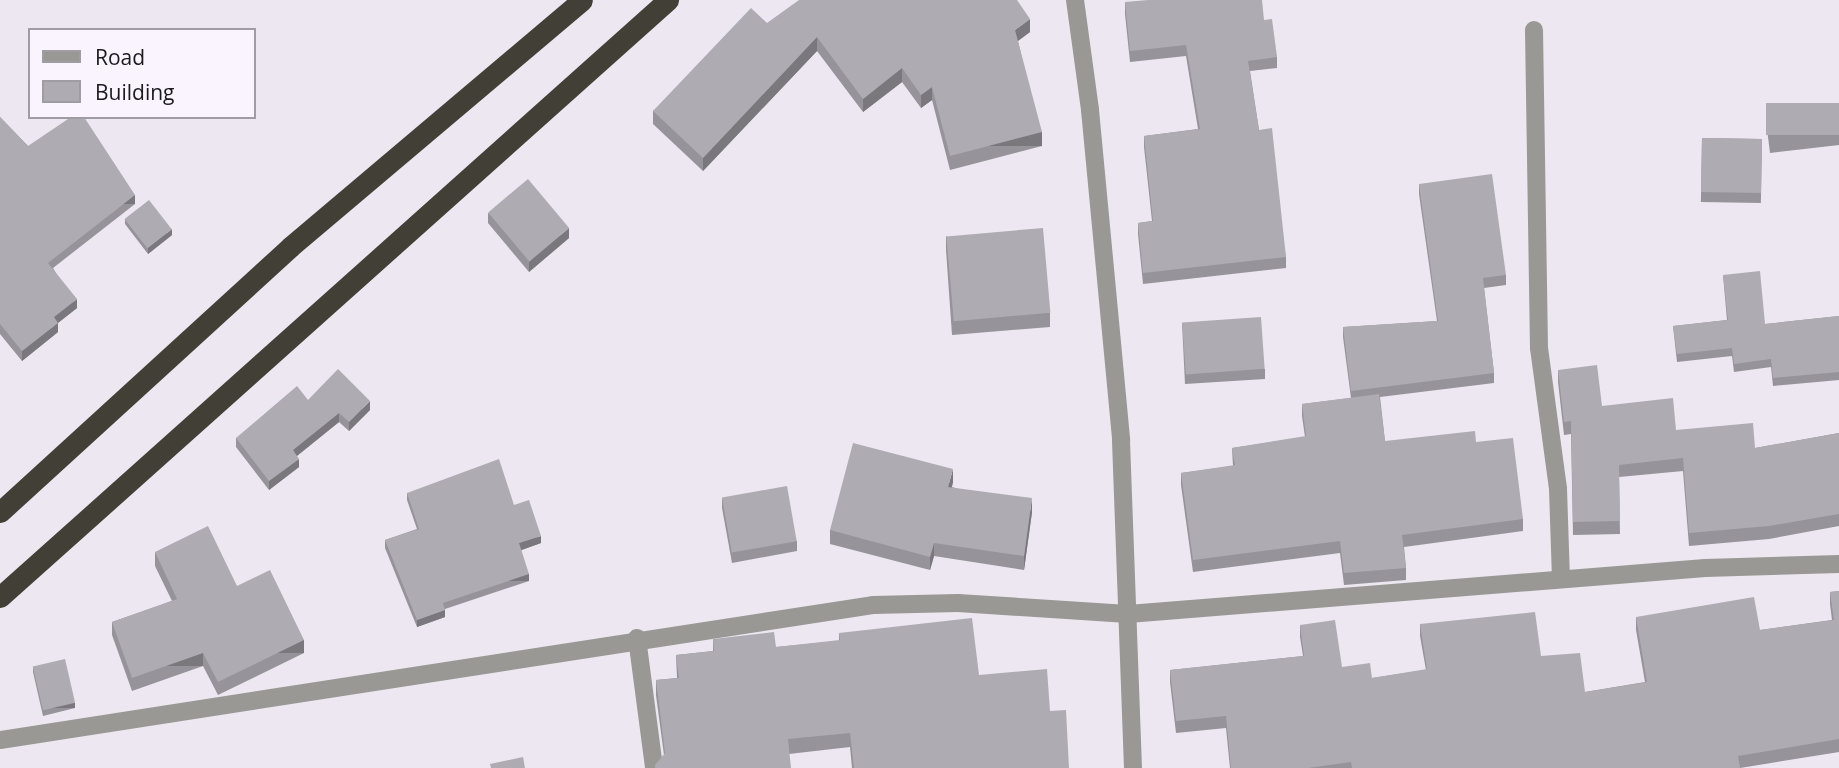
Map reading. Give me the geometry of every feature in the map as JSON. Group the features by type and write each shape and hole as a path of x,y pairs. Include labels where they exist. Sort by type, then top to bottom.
{"highway":[{"path":"0,512 290,247 582,0"},
{"path":"0,597 668,0"}],"street":[{"path":"1075,0 1090,110 1121,441 1133,768"},
{"path":"1534,30 1539,348 1558,489 1561,579"},
{"path":"0,740 637,638 873,605 958,603 1128,614 1705,568 1839,564"},
{"path":"637,638 654,768"}],"building":[{"path":"799,0 1017,0 1030,19 1015,30 1042,132 950,156 932,87 921,95 902,68 863,99 817,37 703,158 653,111 751,8 767,23"},
{"path":"1262,0 1264,20 1272,19 1277,57 1248,61 1259,130 1272,128 1286,257 1143,273 1138,223 1153,221 1144,136 1200,129 1186,45 1130,51 1125,2"},
{"path":"1766,103 1839,103 1839,135 1766,135"},
{"path":"0,117 28,146 68,119 85,119 135,195 48,263 77,299 54,317 58,323 22,351 0,324"},
{"path":"1702,138 1762,139 1761,193 1701,192"},
{"path":"1492,174 1506,275 1483,278 1494,373 1351,391 1343,327 1438,321 1419,184"},
{"path":"528,179 569,228 529,261 488,212"},
{"path":"149,200 172,229 147,248 125,219"},
{"path":"1043,228 1050,313 954,321 946,236"},
{"path":"1760,271 1765,324 1839,316 1839,372 1773,378 1771,359 1734,364 1732,348 1677,354 1673,326 1728,320 1723,275"},
{"path":"1261,317 1265,369 1186,374 1182,323"},
{"path":"1597,365 1602,406 1673,398 1676,430 1753,423 1755,448 1839,433 1839,514 1769,526 1689,533 1683,458 1619,465 1620,521 1573,522 1571,421 1564,422 1558,370"},
{"path":"338,369 370,401 349,422 339,413 293,450 299,459 269,481 236,438 297,386 308,400"},
{"path":"1379,394 1385,441 1475,431 1476,442 1513,438 1523,519 1402,535 1406,568 1344,573 1340,541 1193,560 1181,473 1235,465 1232,448 1306,436 1302,404"},
{"path":"853,443 953,469 948,487 1032,498 1024,556 934,543 930,557 830,530"},
{"path":"499,459 514,505 529,500 541,536 519,543 529,574 443,603 445,610 417,620 385,540 419,529 407,493"},
{"path":"787,486 797,541 732,553 722,497"},
{"path":"208,526 237,586 270,570 304,640 218,682 203,653 132,678 112,622 177,599 155,552"},
{"path":"1839,591 1839,739 1738,756 1740,768 1352,768 1351,762 1308,768 1231,768 1226,716 1176,721 1170,670 1304,656 1300,625 1335,620 1342,667 1370,663 1372,678 1427,669 1420,624 1535,612 1541,656 1580,653 1585,692 1647,682 1636,617 1754,597 1760,630 1834,620 1830,592"},
{"path":"972,618 979,675 1047,669 1050,711 1066,710 1069,768 854,768 850,733 788,739 791,768 655,768 665,753 656,680 679,678 676,655 714,651 713,639 774,632 776,647 840,640 839,633"},
{"path":"65,659 75,703 43,710 33,666"},
{"path":"523,757 525,768 491,768 490,764"}]}
